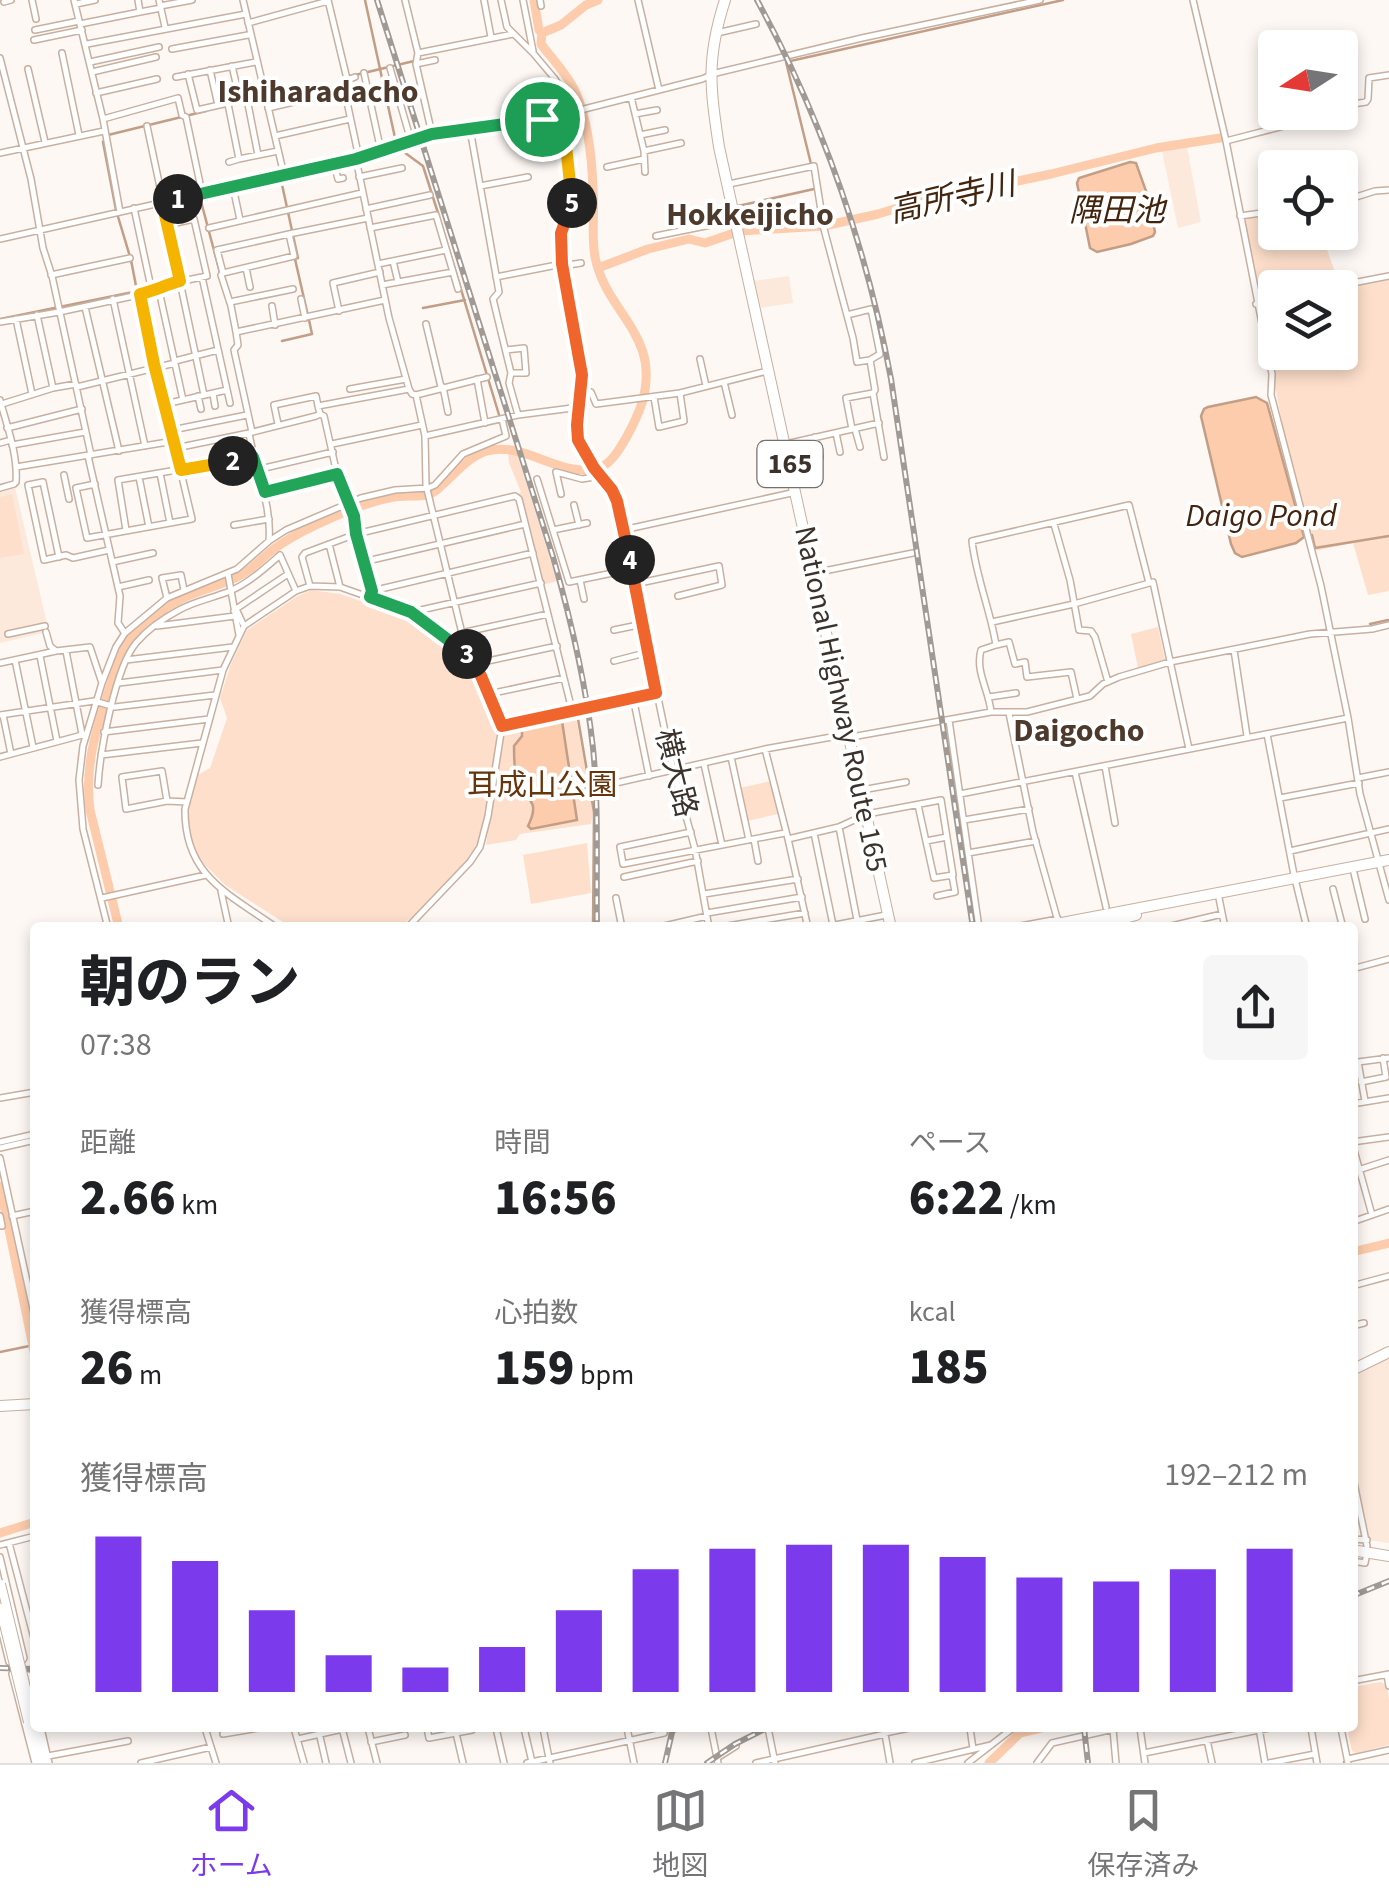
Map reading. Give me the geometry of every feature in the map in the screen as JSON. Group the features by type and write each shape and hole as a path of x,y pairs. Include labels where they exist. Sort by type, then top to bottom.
{"highway":[{"name":"National Highway Route 165","path":"725,0 714,34 710,76 726,185 890,922"},
{"path":"1070,922 1156,904 1354,873 1385,864"},
{"path":"1110,922 1385,864"},
{"path":"1077,922 1136,915"},
{"path":"1358,1367 1389,1352"},
{"path":"0,1406 30,1404"},
{"path":"1358,1551 1389,1556"}],"main road":[{"path":"1,1581 30,1704"},
{"path":"0,1608 30,1708"},
{"path":"37,1732 43,1762"}],"street":[{"path":"32,0 36,19"},
{"path":"96,0 75,2 120,212"},
{"path":"138,0 140,12"},
{"path":"34,40 80,25 192,0"},
{"path":"243,0 284,175"},
{"path":"405,0 432,134"},
{"path":"484,0 492,37"},
{"name":"横大路","path":"501,0 507,27 555,79 571,112 564,126 572,206 561,233 562,265 582,375 578,440 617,501 656,693 710,922"},
{"path":"523,0 533,52"},
{"path":"638,0 659,90"},
{"path":"0,239 334,164 432,134 516,124 571,112 862,38 1040,0"},
{"path":"1193,0 1226,141 1272,374 1271,395 1321,586 1358,780 1385,864 1388,895"},
{"path":"248,23 328,1 351,78 345,81 345,90 362,193 409,388 416,395 488,377"},
{"path":"160,5 166,27"},
{"path":"86,44 246,14"},
{"path":"714,34 756,24"},
{"path":"35,30 80,25"},
{"path":"418,52 513,34"},
{"path":"172,49 250,35"},
{"path":"330,44 339,42"},
{"path":"90,62 159,47"},
{"path":"62,53 79,135"},
{"path":"0,58 77,385 94,484 118,587 118,623 125,633"},
{"path":"92,72 156,58"},
{"path":"416,64 434,60"},
{"path":"176,76 256,62"},
{"path":"232,66 258,155"},
{"path":"390,68 411,141"},
{"path":"28,69 44,142"},
{"path":"210,70 218,105"},
{"path":"364,73 381,151"},
{"path":"188,74 196,110 264,95"},
{"path":"1358,103 1368,99 1369,78 1389,75"},
{"path":"96,94 157,79"},
{"path":"268,108 345,90"},
{"path":"631,97 645,172"},
{"path":"103,119 178,98 186,117 202,193"},
{"path":"228,103 239,160"},
{"path":"635,114 657,110"},
{"path":"275,136 350,118"},
{"path":"147,126 196,356 200,409"},
{"path":"470,129 499,292 493,298 518,415"},
{"path":"0,153 104,130"},
{"path":"640,135 665,130"},
{"path":"1226,141 1269,130"},
{"path":"644,151 681,143"},
{"path":"228,162 278,151"},
{"path":"607,167 644,160"},
{"path":"334,164 338,179 342,178"},
{"path":"726,185 814,166 836,281 857,362 880,354 871,309 848,316"},
{"path":"359,176 402,168"},
{"path":"480,186 528,177"},
{"path":"233,187 240,220"},
{"path":"1358,196 1389,190"},
{"path":"209,228 362,193"},
{"path":"366,209 430,196"},
{"path":"134,208 152,292"},
{"path":"1240,216 1258,214"},
{"path":"370,228 436,215 458,289"},
{"path":"0,322 152,292 158,286 207,276 194,218 167,225"},
{"path":"0,488 15,483 16,467 0,403 234,350 238,345 236,332 217,250 368,218"},
{"path":"656,236 735,220"},
{"path":"223,273 294,256 289,234"},
{"path":"378,264 446,250"},
{"path":"51,275 130,258"},
{"path":"393,261 398,282"},
{"path":"496,277 581,263"},
{"path":"246,268 250,288"},
{"path":"339,311 333,283 380,272"},
{"path":"382,284 453,272"},
{"path":"1358,282 1389,276"},
{"path":"202,277 230,403"},
{"path":"158,286 183,400"},
{"path":"230,302 293,289"},
{"path":"94,484 76,488 86,538 192,519 140,294"},
{"path":"113,299 145,446"},
{"path":"300,299 305,318"},
{"path":"236,332 385,300"},
{"path":"85,306 118,450"},
{"path":"272,306 275,325"},
{"path":"36,315 54,388"},
{"path":"16,319 32,394"},
{"path":"426,324 448,412"},
{"path":"505,350 524,348 526,373 511,374"},
{"path":"234,350 253,457 265,492 269,542"},
{"path":"700,359 706,386"},
{"path":"870,360 884,456"},
{"path":"582,391 590,392 596,404 680,392 768,370"},
{"path":"350,390 406,379"},
{"path":"477,380 485,423"},
{"path":"724,382 732,415"},
{"path":"318,406 409,388"},
{"path":"166,404 228,390"},
{"path":"651,397 659,427 684,421 680,392"},
{"path":"860,447 846,398 873,393"},
{"path":"213,394 215,406"},
{"path":"416,395 425,436 430,500 467,654"},
{"path":"278,424 274,404 316,396 337,474 354,516 371,594"},
{"path":"425,436 518,415 580,407"},
{"path":"7,428 82,409"},
{"path":"172,430 248,414"},
{"path":"16,467 250,433 320,414"},
{"path":"107,922 84,829 81,762 84,734 116,647 125,633 167,598 229,575 286,530 362,498 428,488 472,448 506,436 502,419"},
{"path":"786,444 880,422"},
{"path":"332,444 422,425"},
{"path":"0,442 86,432"},
{"path":"836,433 840,452"},
{"path":"815,438 820,457"},
{"path":"256,470 333,452"},
{"path":"127,531 118,480 253,457"},
{"path":"561,494 556,472 582,480 597,473"},
{"path":"160,474 170,523"},
{"path":"265,492 337,474"},
{"path":"64,475 69,499"},
{"path":"139,477 149,527"},
{"path":"537,479 569,582 632,569"},
{"path":"59,557 43,482 28,485 44,560 109,550"},
{"path":"624,530 796,492"},
{"path":"310,586 302,557 306,553 356,534 515,496 572,710"},
{"path":"574,505 578,524"},
{"path":"996,645 972,541 1130,505 1150,583"},
{"path":"234,525 269,519"},
{"path":"553,530 587,523"},
{"path":"364,562 525,524"},
{"path":"1054,524 1079,630 1091,631 1095,637 1108,682"},
{"path":"329,544 340,588"},
{"path":"814,573 914,552"},
{"path":"112,562 153,553"},
{"path":"371,594 533,553"},
{"path":"98,784 111,706 126,660 136,643 182,608 254,577 280,555 296,592"},
{"path":"634,584 719,566 722,585 678,596"},
{"path":"154,627 235,612 288,574"},
{"path":"167,598 162,578 182,575 184,590"},
{"path":"229,575 240,636"},
{"path":"118,587 149,580"},
{"path":"580,580 584,599"},
{"path":"992,622 1153,582 1189,749"},
{"path":"411,612 540,583"},
{"path":"268,922 206,876 187,840 184,809 222,670 244,626 310,586 371,594 411,612 467,654 502,726 480,847 413,922"},
{"path":"235,612 244,626"},
{"path":"461,634 548,614"},
{"path":"614,630 643,624"},
{"path":"607,785 843,735 991,712 1009,714 1046,708 1090,696 1108,682 1170,662 1310,634 1389,624"},
{"path":"8,634 45,629 50,646 56,651"},
{"path":"991,712 981,680 980,652 1010,642 1016,664 1025,662 1028,677 1071,672 1078,698"},
{"path":"474,664 557,646"},
{"path":"0,663 90,647 102,683"},
{"path":"126,660 233,647"},
{"path":"1234,650 1247,737"},
{"path":"66,651 84,734"},
{"path":"614,661 649,652"},
{"path":"40,654 57,741"},
{"path":"15,660 33,748"},
{"path":"119,683 222,670"},
{"path":"489,694 564,678"},
{"path":"502,726 656,693"},
{"path":"989,697 1016,693"},
{"path":"11,754 1,715 77,703 111,706 215,695"},
{"path":"633,697 649,776"},
{"path":"1009,714 1036,840 1059,922"},
{"path":"960,794 1348,718"},
{"path":"104,732 209,719"},
{"path":"948,720 978,922"},
{"path":"0,757 84,734"},
{"path":"1268,734 1306,922"},
{"path":"101,755 203,742"},
{"path":"765,749 807,922"},
{"path":"731,757 758,861"},
{"path":"704,764 722,844"},
{"path":"1104,766 1115,823"},
{"path":"167,801 162,771 122,778 126,809 167,801 187,802"},
{"path":"1075,772 1106,907"},
{"path":"1280,798 1389,772"},
{"path":"862,790 906,782"},
{"path":"691,832 620,847 623,864 752,839 814,833 867,814 941,800 955,892 936,896"},
{"path":"918,805 934,878 952,875"},
{"path":"964,820 1029,809"},
{"path":"839,827 857,920"},
{"path":"1290,850 1389,829"},
{"path":"814,833 832,922"},
{"path":"926,841 947,837"},
{"path":"968,853 1036,840"},
{"path":"624,877 698,861"},
{"path":"1354,873 1365,919"},
{"path":"102,898 206,876"},
{"path":"704,894 798,879"},
{"path":"220,888 228,922"},
{"path":"1333,890 1341,922"},
{"path":"678,922 802,897"},
{"path":"616,898 621,922"},
{"path":"1219,898 1224,922"},
{"path":"766,922 805,913"},
{"path":"847,922 888,914"},
{"path":"1188,922 1222,914"},
{"path":"1358,966 1389,960"},
{"path":"1358,1062 1386,1058 1386,1077 1361,1082"},
{"path":"1358,1072 1365,1101"},
{"path":"0,1098 30,1093"},
{"path":"1358,1103 1389,1098"},
{"path":"1358,1142 1389,1136"},
{"path":"0,1145 30,1138"},
{"path":"0,1158 30,1296"},
{"path":"1358,1169 1389,1160"},
{"path":"1358,1176 1372,1215"},
{"path":"1358,1220 1389,1209"},
{"path":"12,1216 30,1212"},
{"path":"0,1216 2,1226"},
{"path":"1358,1284 1389,1276"},
{"path":"1358,1324 1364,1323"},
{"path":"1358,1510 1367,1543 1358,1541"},
{"path":"0,1545 30,1539"},
{"path":"9,1543 30,1611"},
{"path":"0,1556 24,1658 22,1662 0,1662"},
{"path":"1358,1562 1366,1563 1366,1558"},
{"path":"0,1625 9,1662"},
{"path":"30,1684 28,1675 12,1674 30,1725"},
{"path":"1358,1679 1388,1674 1389,1686"},
{"path":"32,1732 43,1762 128,1740"},
{"path":"206,1732 216,1763"},
{"path":"223,1734 235,1732"},
{"path":"295,1732 304,1763"},
{"path":"298,1739 316,1732"},
{"path":"318,1732 326,1763"},
{"path":"345,1732 351,1763"},
{"path":"369,1732 375,1763"},
{"path":"428,1732 429,1738 461,1732"},
{"path":"497,1732 504,1763"},
{"path":"525,1732 530,1762 550,1761 664,1732"},
{"path":"544,1732 550,1761"},
{"path":"628,1732 634,1763"},
{"path":"712,1732 718,1761 736,1746"},
{"path":"769,1732 775,1761"},
{"path":"756,1763 881,1732"},
{"path":"885,1732 890,1763"},
{"path":"971,1732 974,1749"},
{"path":"968,1763 1008,1732"},
{"path":"1069,1732 1070,1737"},
{"path":"1037,1763 1052,1743 1102,1732"},
{"path":"1115,1732 1116,1763"},
{"path":"1141,1732 1145,1763"},
{"path":"1144,1752 1242,1732"},
{"path":"1260,1732 1267,1763 1315,1754"},
{"path":"1312,1732 1317,1763"},
{"path":"1342,1732 1348,1761 1389,1750"},
{"path":"456,1733 463,1763"},
{"path":"371,1742 405,1735"},
{"path":"1207,1740 1212,1763"},
{"path":"915,1763 990,1744"},
{"path":"141,1763 210,1747"}],"shaded area":[{"path":"1187,147 1201,222 1178,228 1162,151"},
{"path":"789,276 793,303 759,308 753,281"},
{"path":"15,487 48,628 43,633 0,643 0,491"},
{"path":"1389,1357 1389,1543 1367,1540 1358,1497 1358,1373"}],"green space":[{"path":"1258,215 1258,250 1327,250 1334,270 1258,270 1258,298 1243,220"},
{"path":"1389,277 1389,591 1368,595 1353,543 1314,551 1289,459 1272,370 1358,370 1358,283"},
{"path":"508,452 517,454 557,581 542,585"},
{"path":"12,494 24,554 0,558 0,497"},
{"path":"311,590 340,594 410,618 469,666 497,727 494,771 479,841 467,862 430,903 405,922 283,922 225,885 199,859 190,836 188,811 198,775 210,768 227,718 220,698 231,664 247,630"},
{"path":"1158,627 1165,660 1138,668 1131,634"},
{"name":"耳成山公園","path":"575,712 593,812 591,824 520,834 516,840 486,845 501,736 506,727"},
{"path":"771,781 778,814 747,821 740,788"},
{"path":"587,843 591,893 531,904 523,855"},
{"path":"1381,1682 1387,1686 1389,1745 1356,1753 1352,1751 1348,1732 1358,1732 1358,1686"}],"water":[{"name":"隅田池","path":"1136,163 1146,191 1155,232 1131,244 1097,252 1090,248 1077,183 1079,178"},
{"name":"Daigo Pond","path":"1256,397 1267,403 1304,537 1296,543 1242,557 1231,544 1201,416 1208,407"},
{"path":"562,721 577,820 531,829 528,826 533,805 517,780 514,746 522,730"}],"waterway":[{"path":"365,0 397,147 423,166 438,213"},
{"path":"118,922 90,810 90,761 116,668 142,626 182,599 243,574 278,546 317,524 377,501 433,493 469,460 487,451 516,451 574,469 603,466 621,447 636,418 646,379 645,359 601,277 594,249 592,165 584,116 573,86 541,44 534,0"},
{"path":"542,33 598,0"},
{"path":"811,164 786,62 1063,0"},
{"path":"351,76 414,61"},
{"path":"137,291 103,142 108,135 206,111"},
{"name":"高所寺川","path":"741,231 824,226 1156,148 1220,138"},
{"path":"281,180 308,316"},
{"path":"743,230 738,206 814,189"},
{"path":"199,194 220,273"},
{"path":"440,220 500,418"},
{"name":"高所寺川","path":"598,268 648,249 689,239 705,243 734,233"},
{"path":"0,319 148,289"},
{"path":"423,308 465,300"},
{"path":"282,341 312,334 309,320"},
{"path":"1312,535 1315,548 1389,536"},
{"path":"1370,624 1388,620"},
{"path":"577,713 594,812 593,922"},
{"path":"574,790 587,787"},
{"path":"0,1186 30,1332"},
{"path":"1358,1251 1389,1243"},
{"path":"0,1352 30,1346"},
{"path":"0,1533 30,1524"},
{"path":"989,1763 1024,1732"}],"tunnel":[{"path":"664,1733 669,1732"}],"railway":[{"path":"377,0 572,628 593,748 597,922"},
{"path":"757,0 802,91 839,184 881,329 972,922"},
{"path":"1358,1594 1389,1581"},
{"path":"0,1668 30,1669"},
{"path":"665,1763 672,1732"},
{"path":"707,1763 759,1732"},
{"path":"1084,1732 1088,1763"}],"district":[{"name":"Ishiharadacho","path":"318,92"},
{"name":"Hokkeijicho","path":"750,215"},
{"name":"Daigocho","path":"1079,731"}],"route":[{"path":"567,114 564,126 572,206 561,233 562,264 582,375 578,440 617,501 656,693 502,726 467,654 411,612 370,597 372,591 354,516 337,474 265,492 253,457 181,470 140,294 180,281 162,202 356,159 432,134 542,119 567,114"}]}
